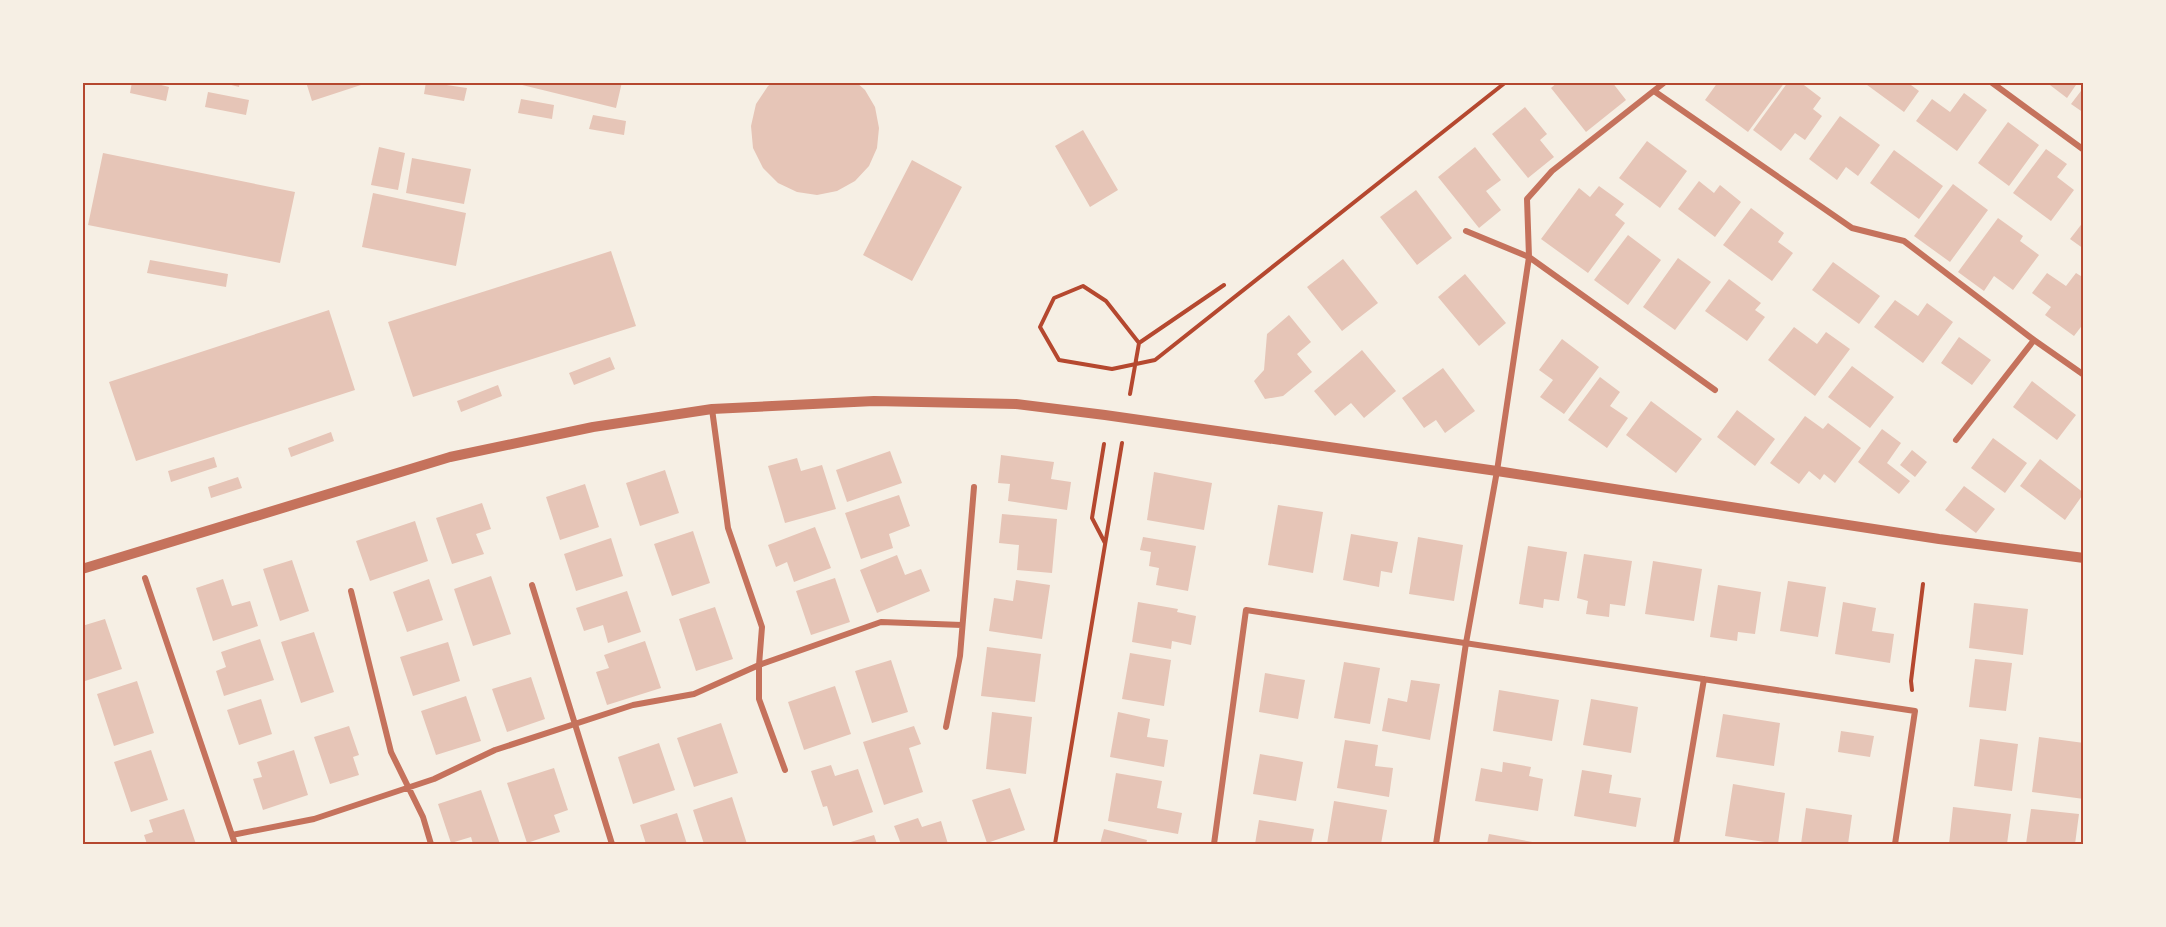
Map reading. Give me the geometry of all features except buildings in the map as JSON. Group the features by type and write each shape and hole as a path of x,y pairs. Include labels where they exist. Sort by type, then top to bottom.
{"street":[{"path":"1436,844 1467,643 1497,471 1529,257 1527,200 1552,171 1665,82"},
{"path":"1991,82 2084,150"},
{"path":"1654,92 1852,228 1904,241 2084,375"},
{"path":"1466,231 1529,257 1715,390"},
{"path":"1956,440 2034,340"},
{"path":"82,569 450,457 593,427 712,409 874,401 1016,404 1105,415 1497,471 1939,539 2084,558"},
{"path":"712,409 728,528 762,627 759,699 785,770"},
{"path":"946,727 960,656 974,488"},
{"path":"145,578 235,844"},
{"path":"532,585 612,844"},
{"path":"351,591 391,752 423,817 432,844"},
{"path":"1214,844 1246,610 1915,711 1895,844"},
{"path":"232,835 314,819 434,778 495,750 633,705 694,694 759,665 881,622 962,625"},
{"path":"1676,844 1704,679"}],"path":[{"path":"1224,285 1138,343 1106,301 1083,286 1054,298 1040,327 1059,360 1112,369 1155,360 1506,82"},
{"path":"1104,444 1092,518 1105,543"},
{"path":"1054,844 1110,513"},
{"path":"1915,711 1911,681 1923,584"}]}
